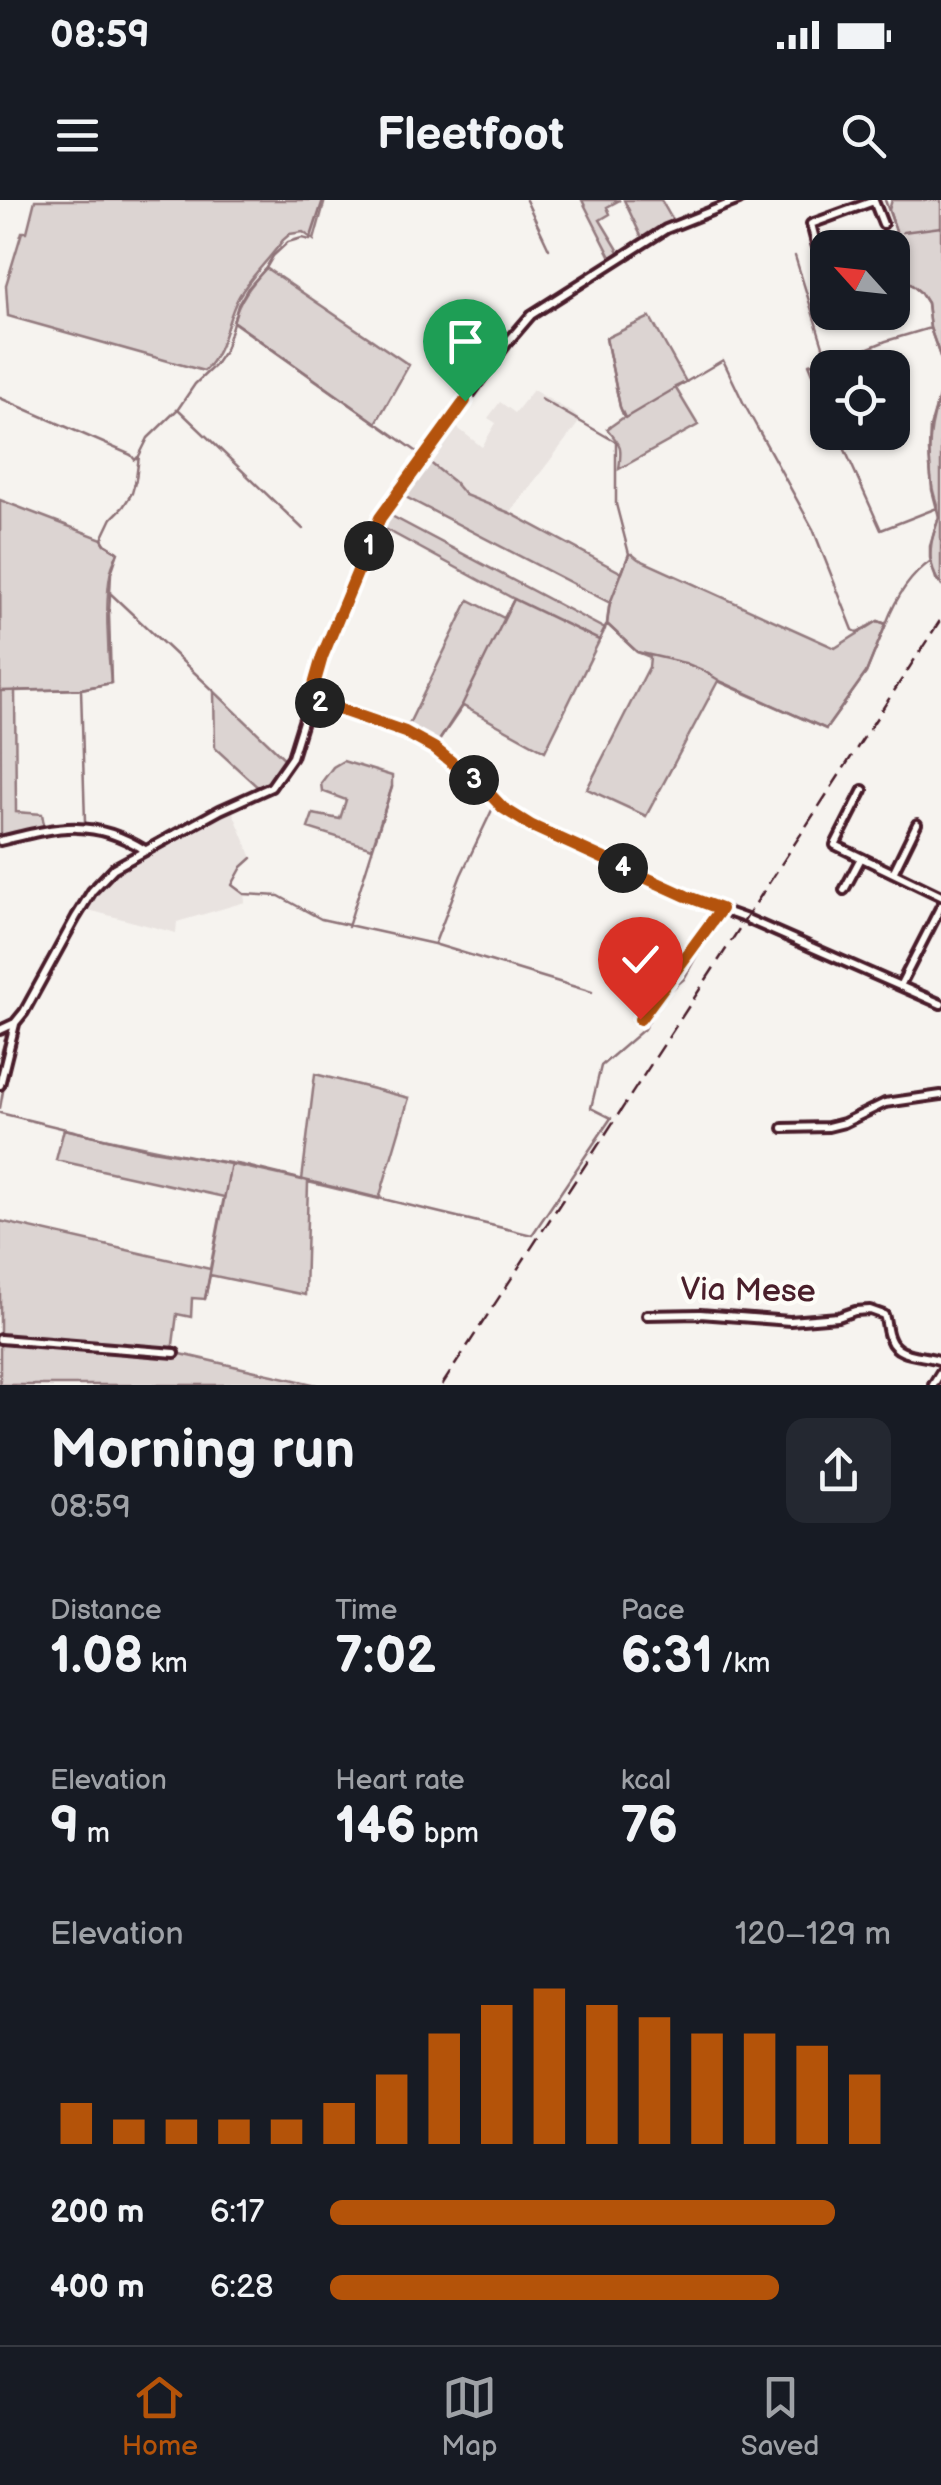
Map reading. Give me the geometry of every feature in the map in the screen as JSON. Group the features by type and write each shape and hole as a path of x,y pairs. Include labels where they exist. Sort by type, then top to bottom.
{"street":[{"path":"0,1030 15,1023 24,1012 76,916 114,868 271,787 292,757 322,657 380,518 507,342 532,315 666,230 738,200"},
{"path":"813,230 811,224 874,200 883,224"},
{"path":"310,699 405,732 434,748 503,808 532,826 941,1004"},
{"path":"863,790 835,845 941,896"},
{"path":"893,873 917,824"},
{"path":"0,840 45,830 89,827 122,836 145,850"},
{"path":"844,890 860,858"},
{"path":"900,986 941,906"},
{"path":"640,1019 721,909"},
{"path":"0,1086 15,1023"},
{"path":"783,1128 828,1127 884,1103 941,1094"},
{"name":"Via Mese","path":"646,1315 700,1314 790,1321 870,1310 884,1315 890,1340 898,1348 941,1360"},
{"path":"0,1340 174,1353"},
{"path":"932,1385 941,1372"}],"shaded area":[{"path":"35,200 325,200 314,240 303,232 290,234 243,290 216,355 204,371 8,316 6,285"},
{"path":"582,200 620,200 607,207 610,214 600,220 620,253 612,259"},
{"path":"624,200 661,200 673,221 642,238"},
{"path":"892,200 941,200 941,359 930,328 927,303 910,284 910,230 896,230 889,210"},
{"path":"266,268 409,365 376,423 233,322 242,299"},
{"path":"650,317 686,382 675,387 698,425 619,469 620,447 607,429 624,417 606,338"},
{"path":"533,390 580,421 510,513 465,495 423,457 450,422 482,447 496,423 488,418 500,402 515,413"},
{"path":"941,392 941,584 931,559 939,516 929,448"},
{"path":"423,457 465,495 510,513 622,573 632,554 835,648 878,621 886,624 866,673 826,729 718,681 646,816 587,789 649,667 650,657 637,652 607,624 610,603 398,493"},
{"path":"0,500 102,539 118,552 108,592 111,683 81,689 15,691 16,812 42,814 45,830 1,840"},
{"path":"384,512 605,629 545,751 463,706 434,748 405,732 469,600 504,618 514,599 378,525"},
{"path":"214,691 288,762 271,787 262,791 215,748"},
{"path":"343,761 392,776 372,848 308,828 313,814 340,819 346,800 322,791 321,783"},
{"path":"230,805 252,858 232,885 244,894 245,902 177,922 176,933 81,908 114,868"},
{"path":"315,1074 409,1098 379,1199 308,1182 305,1295 210,1275 205,1299 192,1298 191,1317 177,1314 172,1352 317,1385 0,1385 0,1221 210,1269 224,1197 56,1160 64,1129 302,1180"}],"waterway":[{"path":"0,691 81,689 111,683 111,573 118,552 102,539 112,518 132,493 139,456 148,438 178,409 225,350 238,305 273,256 288,242 310,240 323,200"},
{"path":"526,200 549,249"},
{"path":"885,200 896,230"},
{"path":"910,231 941,227"},
{"path":"795,256 824,350"},
{"path":"910,284 927,303 930,328 941,359"},
{"path":"234,322 416,451"},
{"path":"862,350 930,328"},
{"path":"606,338 625,418 723,360 813,529 853,630 857,632 878,621 886,624 904,589 931,561"},
{"path":"941,389 930,427 929,451 939,517 930,558 941,584"},
{"path":"0,398 135,460 138,457"},
{"path":"541,399 616,442 616,504 629,554 609,606 607,624 637,652 685,663 826,729 866,673 886,624"},
{"path":"178,409 303,529"},
{"path":"845,450 881,530 937,508"},
{"path":"110,593 214,691"},
{"path":"437,744 462,705 514,599 599,640 607,624"},
{"path":"81,689 85,822"},
{"path":"348,927 392,787"},
{"path":"435,943 492,810"},
{"path":"252,858 232,885 244,894 279,896 321,919 434,944 592,992"},
{"path":"668,992 684,979 707,937"},
{"path":"0,1113 152,1150 242,1165 532,1235 611,1118 591,1108 601,1066 644,1029 656,1008"},
{"path":"0,1108 17,1035"},
{"path":"0,1058 6,1036"},
{"path":"205,1299 231,1163"}],"railway":[{"path":"442,1385 941,619"}],"route":[{"path":"465,401 380,518 322,657 310,699 405,732 434,748 503,808 532,826 721,909 640,1019"}]}
